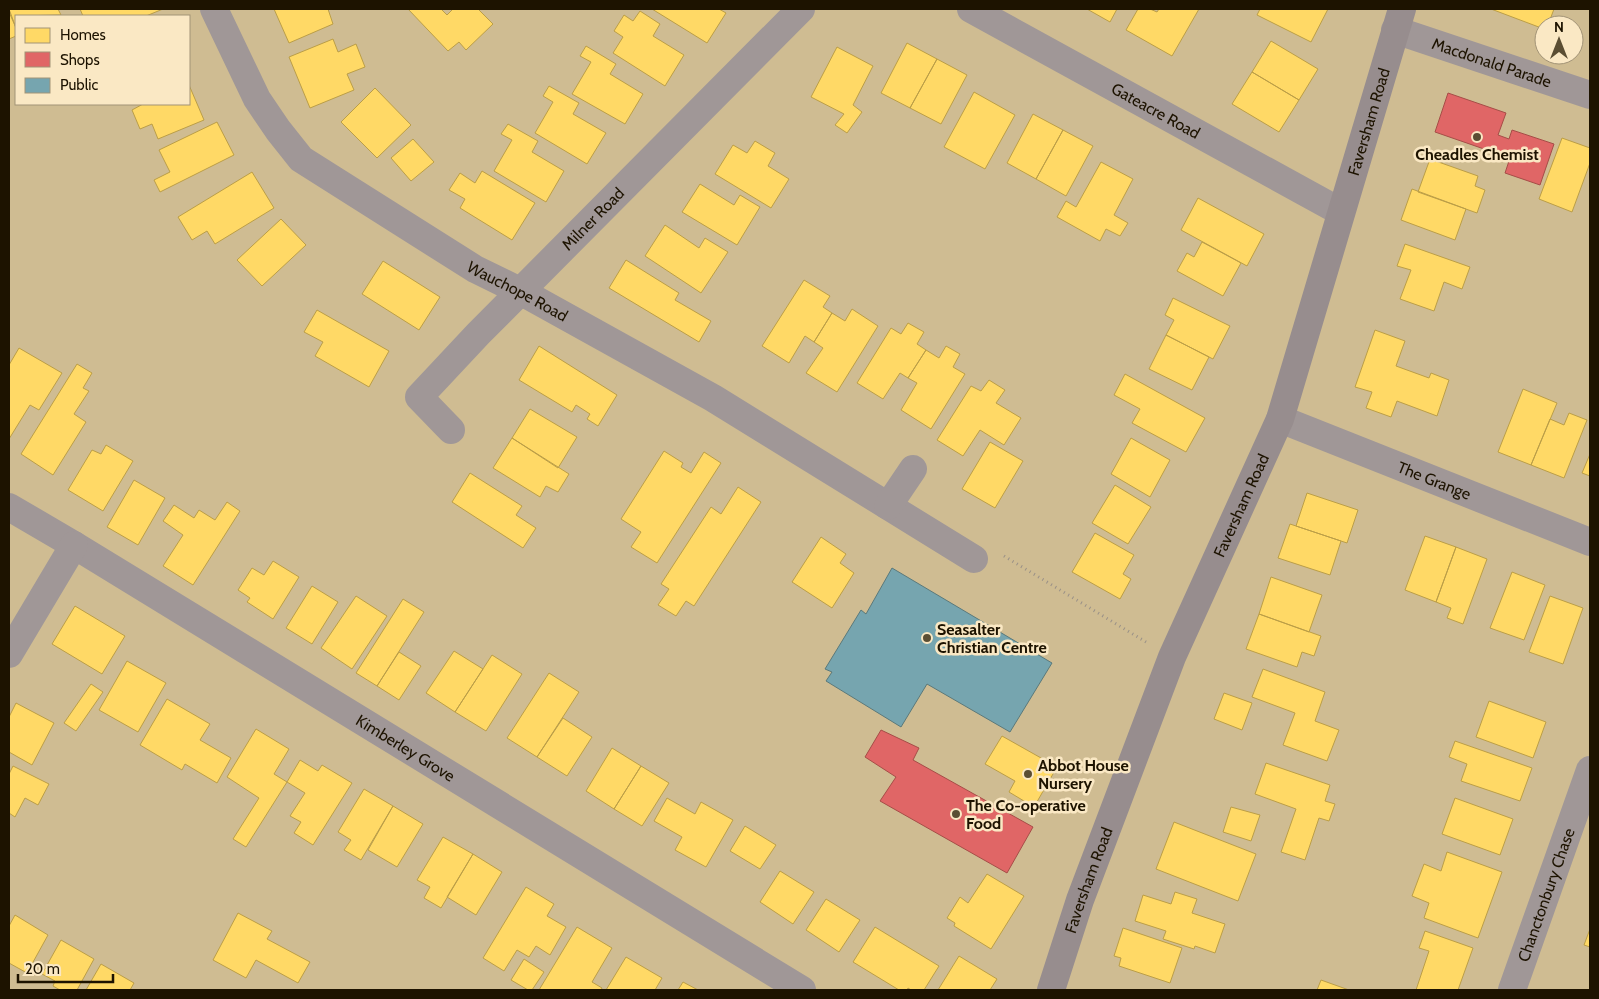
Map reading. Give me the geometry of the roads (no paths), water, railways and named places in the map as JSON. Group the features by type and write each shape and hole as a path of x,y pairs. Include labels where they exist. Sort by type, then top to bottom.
{"street":[{"name":"Wauchope Road","path":"214,9 257,99 301,159 475,269 713,398 888,506 987,556"},
{"name":"Milner Road","path":"452,430 419,397 520,292 801,9"},
{"name":"Gateacre Road","path":"971,9 1341,212"},
{"name":"Faversham Road","path":"1051,990 1080,900 1172,657 1280,419 1398,20"},
{"name":"Macdonald Parade","path":"1398,20 1590,95"},
{"name":"The Grange","path":"1280,419 1590,542"},
{"path":"888,506 913,469"},
{"name":"Kimberley Grove","path":"9,507 802,990"},
{"path":"9,654 74,545"},
{"name":"Chanctonbury Chase","path":"1512,990 1590,770"}],"place":[{"name":"Cheadles Chemist","path":"1477,137"},
{"name":"Seasalter Christian Centre","path":"927,638"},
{"name":"Abbot House Nursery","path":"1028,774"},
{"name":"The Co-operative Food","path":"956,814"}]}
